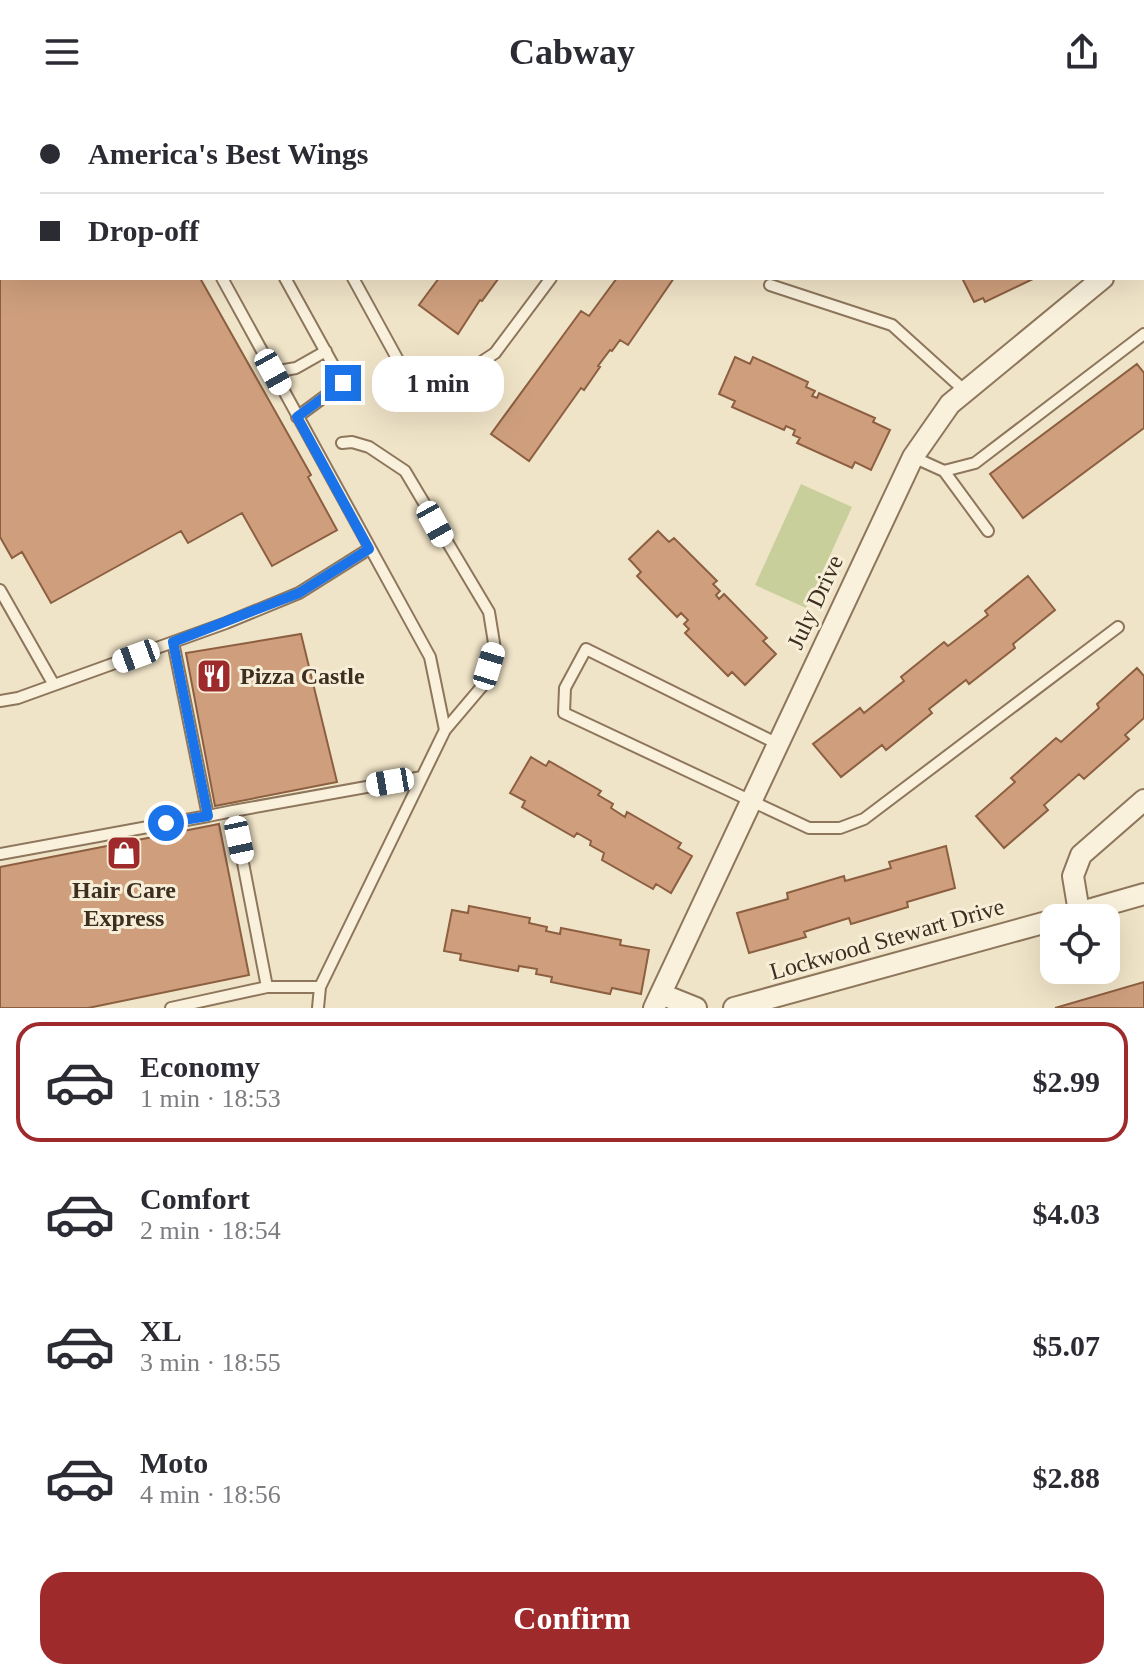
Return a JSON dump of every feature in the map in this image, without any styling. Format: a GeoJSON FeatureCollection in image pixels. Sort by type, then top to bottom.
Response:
{"type":"FeatureCollection","features":[{"type":"Feature","properties":{"kind":"street","name":"July Drive"},"geometry":{"type":"LineString","coordinates":[[658,1001],[913,457],[950,404],[1101,280]]}},
{"type":"Feature","properties":{"kind":"street"},"geometry":{"type":"LineString","coordinates":[[1067,904],[1081,855],[1144,800]]}},
{"type":"Feature","properties":{"kind":"street","name":"Lockwood Stewart Drive"},"geometry":{"type":"LineString","coordinates":[[1109,904],[1144,894]]}},
{"type":"Feature","properties":{"kind":"street","name":"Lockwood Stewart Drive"},"geometry":{"type":"LineString","coordinates":[[734,1008],[1040,924]]}},
{"type":"Feature","properties":{"kind":"street"},"geometry":{"type":"LineString","coordinates":[[658,1001],[696,1008]]}},
{"type":"Feature","properties":{"kind":"lane"},"geometry":{"type":"LineString","coordinates":[[223,280],[430,657],[445,730]]}},
{"type":"Feature","properties":{"kind":"lane"},"geometry":{"type":"LineString","coordinates":[[286,280],[343,383],[297,417]]}},
{"type":"Feature","properties":{"kind":"lane"},"geometry":{"type":"LineString","coordinates":[[354,280],[421,402],[495,353],[550,280]]}},
{"type":"Feature","properties":{"kind":"lane"},"geometry":{"type":"LineString","coordinates":[[770,285],[892,325],[965,391]]}},
{"type":"Feature","properties":{"kind":"lane"},"geometry":{"type":"LineString","coordinates":[[944,471],[975,463],[1144,334]]}},
{"type":"Feature","properties":{"kind":"lane"},"geometry":{"type":"LineString","coordinates":[[273,372],[296,368],[326,351]]}},
{"type":"Feature","properties":{"kind":"lane"},"geometry":{"type":"LineString","coordinates":[[318,1008],[320,987],[445,730],[484,684],[495,649],[489,612],[405,471],[369,447],[352,442],[342,443]]}},
{"type":"Feature","properties":{"kind":"lane"},"geometry":{"type":"LineString","coordinates":[[913,457],[944,471],[988,531]]}},
{"type":"Feature","properties":{"kind":"lane"},"geometry":{"type":"LineString","coordinates":[[0,701],[54,685],[299,593],[369,549]]}},
{"type":"Feature","properties":{"kind":"lane"},"geometry":{"type":"LineString","coordinates":[[0,590],[54,685]]}},
{"type":"Feature","properties":{"kind":"lane"},"geometry":{"type":"LineString","coordinates":[[778,744],[586,649],[565,688],[564,713],[809,828],[840,828],[864,819],[1118,627]]}},
{"type":"Feature","properties":{"kind":"lane"},"geometry":{"type":"LineString","coordinates":[[173,642],[208,816]]}},
{"type":"Feature","properties":{"kind":"lane"},"geometry":{"type":"LineString","coordinates":[[0,854],[422,777]]}},
{"type":"Feature","properties":{"kind":"lane"},"geometry":{"type":"LineString","coordinates":[[233,811],[267,987]]}},
{"type":"Feature","properties":{"kind":"lane"},"geometry":{"type":"LineString","coordinates":[[171,1008],[267,987],[320,987]]}},
{"type":"Feature","properties":{"kind":"green space"},"geometry":{"type":"Polygon","coordinates":[[[801,484],[852,507],[806,608],[755,585],[801,484]]]}},
{"type":"Feature","properties":{"kind":"building"},"geometry":{"type":"Polygon","coordinates":[[[0,280],[201,280],[311,475],[308,477],[337,530],[272,566],[242,513],[188,543],[181,531],[51,603],[22,552],[12,558],[0,537],[0,280]]]}},
{"type":"Feature","properties":{"kind":"building"},"geometry":{"type":"Polygon","coordinates":[[[438,280],[497,280],[458,334],[419,305],[438,280]]]}},
{"type":"Feature","properties":{"kind":"building"},"geometry":{"type":"Polygon","coordinates":[[[616,280],[673,280],[628,345],[620,340],[610,350],[584,390],[581,388],[529,461],[491,434],[581,311],[589,316],[616,280]]]}},
{"type":"Feature","properties":{"kind":"building"},"geometry":{"type":"Polygon","coordinates":[[[963,280],[1031,280],[985,302],[983,298],[974,302],[963,280]]]}},
{"type":"Feature","properties":{"kind":"building"},"geometry":{"type":"Polygon","coordinates":[[[735,357],[750,364],[753,357],[808,382],[806,387],[815,391],[812,396],[817,398],[819,393],[875,418],[873,422],[890,430],[871,470],[855,462],[852,468],[797,443],[800,438],[793,435],[795,430],[786,426],[784,430],[732,407],[735,401],[719,394],[735,357]]]}},
{"type":"Feature","properties":{"kind":"building"},"geometry":{"type":"Polygon","coordinates":[[[1137,364],[1144,373],[1144,428],[1023,518],[990,474],[1137,364]]]}},
{"type":"Feature","properties":{"kind":"building"},"geometry":{"type":"Polygon","coordinates":[[[658,531],[669,542],[674,538],[717,581],[713,584],[720,591],[716,595],[719,599],[724,594],[767,638],[763,641],[776,654],[745,685],[732,672],[728,676],[685,633],[689,629],[684,624],[688,620],[681,613],[677,617],[637,576],[641,572],[629,559],[658,531]]]}},
{"type":"Feature","properties":{"kind":"building"},"geometry":{"type":"Polygon","coordinates":[[[1028,576],[1055,610],[1013,644],[1015,648],[969,684],[966,680],[929,709],[932,713],[886,750],[882,745],[841,777],[813,744],[860,708],[864,713],[904,681],[901,677],[944,642],[948,646],[988,615],[985,611],[1028,576]]]}},
{"type":"Feature","properties":{"kind":"building"},"geometry":{"type":"Polygon","coordinates":[[[301,634],[337,782],[215,806],[186,653],[301,634]]]}},
{"type":"Feature","properties":{"kind":"building"},"geometry":{"type":"Polygon","coordinates":[[[1137,668],[1144,676],[1144,718],[1125,735],[1129,739],[1084,779],[1079,774],[1044,805],[1048,810],[1004,848],[976,816],[1015,782],[1011,778],[1056,738],[1061,742],[1137,668]]]}},
{"type":"Feature","properties":{"kind":"building"},"geometry":{"type":"Polygon","coordinates":[[[531,757],[546,766],[549,761],[601,791],[598,795],[613,804],[611,808],[625,817],[627,812],[681,843],[678,848],[692,856],[671,893],[656,884],[653,889],[602,860],[604,853],[590,845],[591,841],[577,833],[574,837],[522,807],[525,801],[510,793],[531,757]]]}},
{"type":"Feature","properties":{"kind":"building"},"geometry":{"type":"Polygon","coordinates":[[[219,824],[249,975],[88,1008],[0,1008],[0,867],[219,824]]]}},
{"type":"Feature","properties":{"kind":"building"},"geometry":{"type":"Polygon","coordinates":[[[946,846],[955,888],[907,902],[908,907],[851,924],[849,918],[804,932],[806,937],[749,953],[737,913],[788,899],[787,893],[844,876],[845,881],[891,868],[889,862],[946,846]]]}},
{"type":"Feature","properties":{"kind":"building"},"geometry":{"type":"Polygon","coordinates":[[[469,906],[530,918],[529,923],[547,927],[546,931],[560,934],[561,928],[621,940],[620,945],[649,950],[641,994],[612,988],[610,994],[551,982],[552,977],[536,974],[537,969],[519,966],[518,971],[460,960],[461,954],[444,951],[452,910],[468,913],[469,906]]]}},
{"type":"Feature","properties":{"kind":"building"},"geometry":{"type":"Polygon","coordinates":[[[1144,982],[1144,1008],[1055,1008],[1144,982]]]}},
{"type":"Feature","properties":{"kind":"place","name":"Pizza Castle"},"geometry":{"type":"Point","coordinates":[214,676]}},
{"type":"Feature","properties":{"kind":"place","name":"Hair Care Express"},"geometry":{"type":"Point","coordinates":[124,853]}},
{"type":"Feature","properties":{"kind":"route"},"geometry":{"type":"LineString","coordinates":[[166,823],[208,816],[173,642],[299,593],[369,549],[297,417],[343,383]]}}]}
